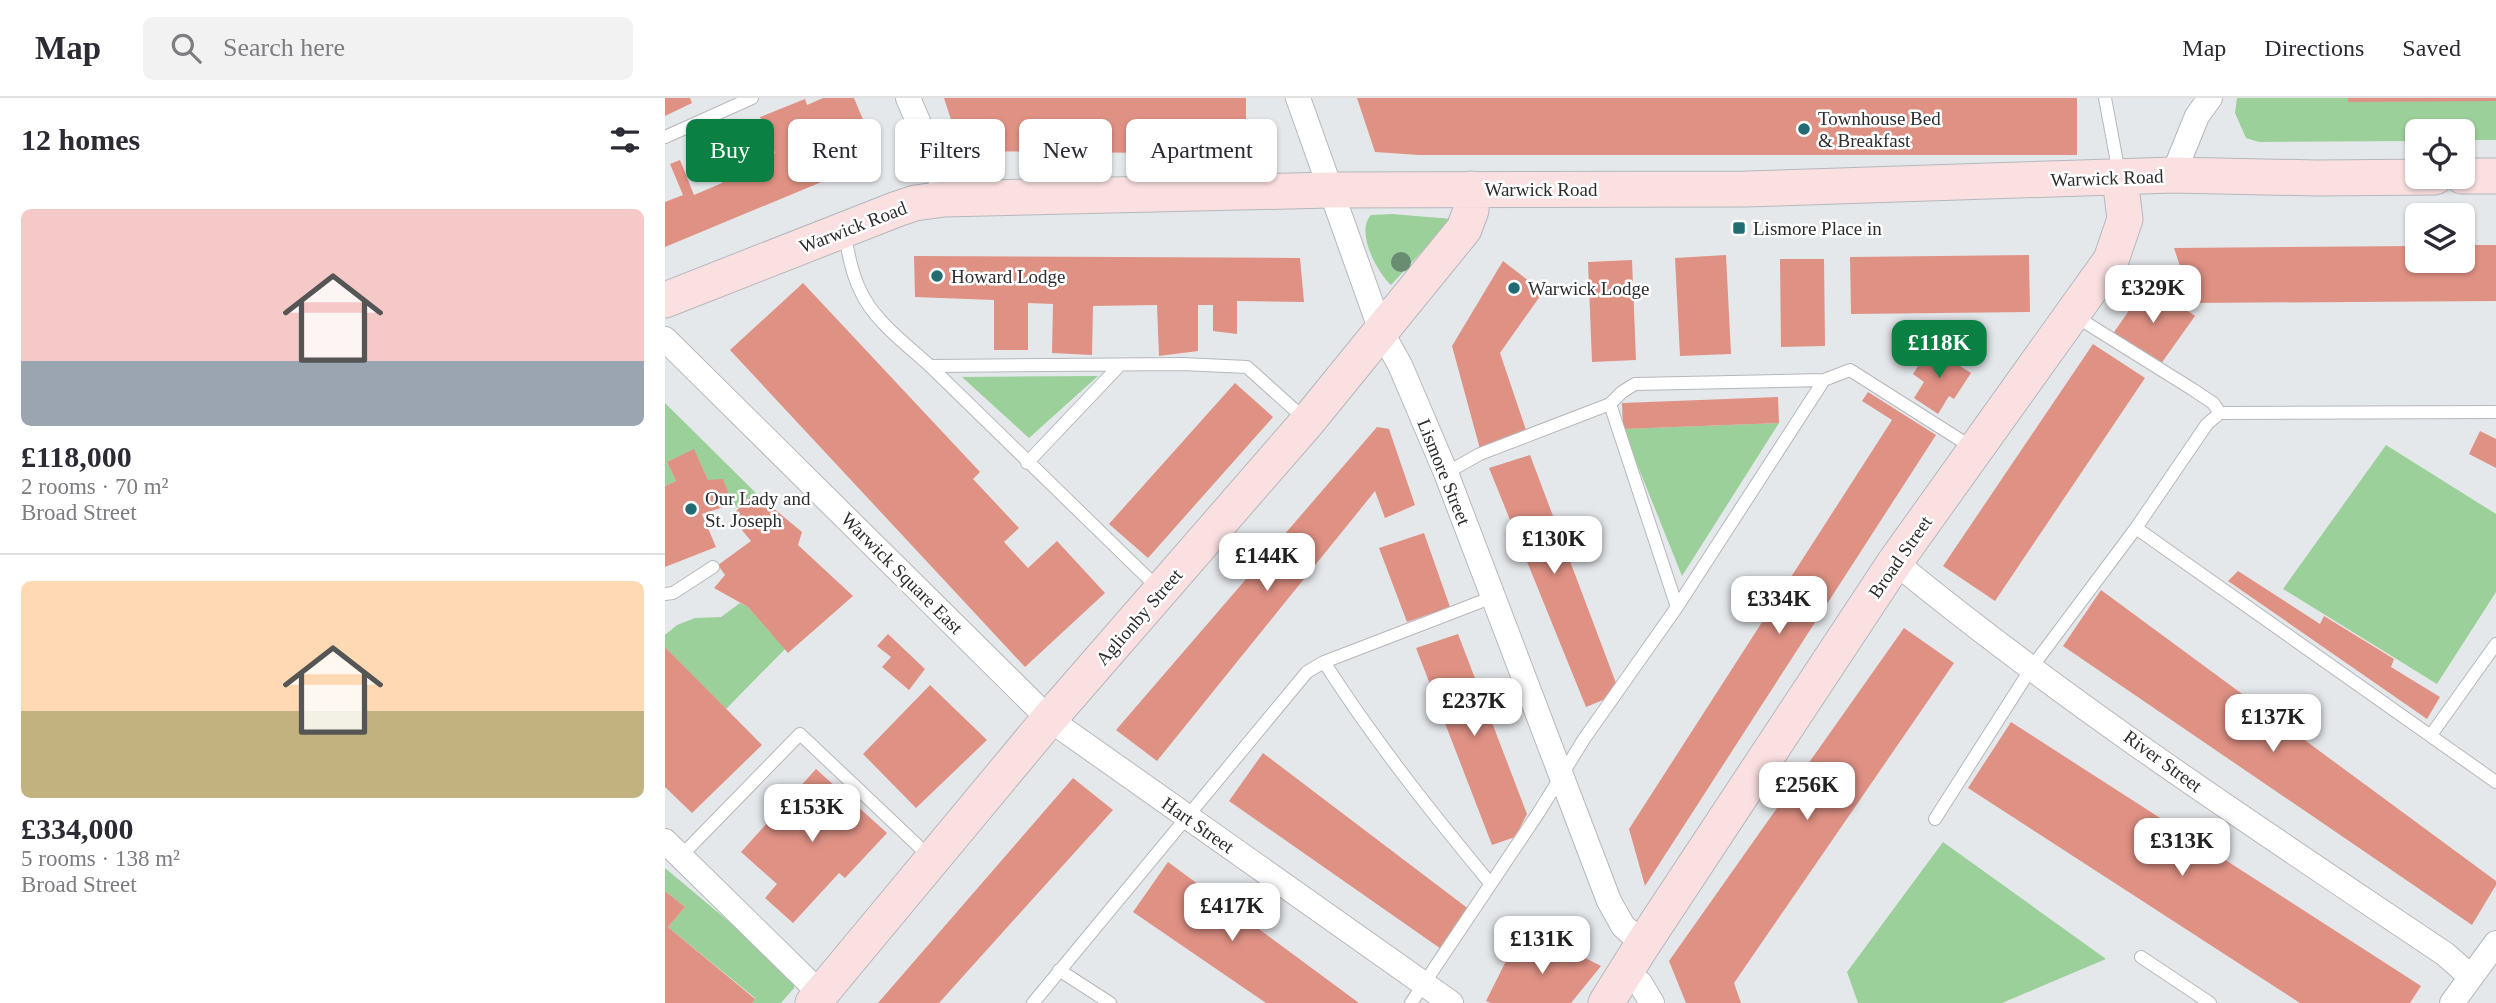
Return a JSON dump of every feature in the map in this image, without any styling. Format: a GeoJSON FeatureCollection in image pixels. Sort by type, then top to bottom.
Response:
{"type":"FeatureCollection","features":[{"type":"Feature","properties":{"kind":"street"},"geometry":{"type":"LineString","coordinates":[[908,98],[938,168],[944,199]]}},
{"type":"Feature","properties":{"kind":"street","name":"Lismore Street"},"geometry":{"type":"LineString","coordinates":[[1298,98],[1381,331],[1400,365],[1446,473],[1608,901],[1623,926],[1640,983],[1652,1003]]}},
{"type":"Feature","properties":{"kind":"street"},"geometry":{"type":"LineString","coordinates":[[2173,176],[2197,116],[2210,98]]}},
{"type":"Feature","properties":{"kind":"street","name":"Warwick Road"},"geometry":{"type":"LineString","coordinates":[[665,300],[915,203],[944,199],[1330,190],[1746,189],[2173,176],[2405,177]]}},
{"type":"Feature","properties":{"kind":"street"},"geometry":{"type":"LineString","coordinates":[[2475,176],[2496,176]]}},
{"type":"Feature","properties":{"kind":"street","name":"Broad Street"},"geometry":{"type":"LineString","coordinates":[[1606,1003],[1895,562],[2111,260],[2125,219],[2120,178]]}},
{"type":"Feature","properties":{"kind":"street","name":"Aglionby Street"},"geometry":{"type":"LineString","coordinates":[[817,998],[1049,719],[1308,421],[1464,229],[1471,210],[1471,190]]}},
{"type":"Feature","properties":{"kind":"street","name":"Warwick Square East"},"geometry":{"type":"LineString","coordinates":[[665,339],[1049,719]]}},
{"type":"Feature","properties":{"kind":"street","name":"River Street"},"geometry":{"type":"LineString","coordinates":[[1895,562],[2032,667],[2222,804],[2445,954],[2471,977]]}},
{"type":"Feature","properties":{"kind":"street","name":"Hart Street"},"geometry":{"type":"LineString","coordinates":[[1049,719],[1185,816],[1417,993],[1451,1003]]}},
{"type":"Feature","properties":{"kind":"street"},"geometry":{"type":"LineString","coordinates":[[673,849],[817,998]]}},
{"type":"Feature","properties":{"kind":"street"},"geometry":{"type":"LineString","coordinates":[[2452,1003],[2496,943]]}},
{"type":"Feature","properties":{"kind":"lane"},"geometry":{"type":"LineString","coordinates":[[717,98],[723,112]]}},
{"type":"Feature","properties":{"kind":"lane"},"geometry":{"type":"LineString","coordinates":[[665,137],[752,98]]}},
{"type":"Feature","properties":{"kind":"lane"},"geometry":{"type":"LineString","coordinates":[[2105,98],[2120,178]]}},
{"type":"Feature","properties":{"kind":"lane"},"geometry":{"type":"LineString","coordinates":[[844,231],[850,264],[860,292],[891,331],[1161,592]]}},
{"type":"Feature","properties":{"kind":"lane"},"geometry":{"type":"LineString","coordinates":[[2073,314],[2213,403],[2220,413]]}},
{"type":"Feature","properties":{"kind":"lane"},"geometry":{"type":"LineString","coordinates":[[930,366],[1182,364],[1247,367],[1308,421]]}},
{"type":"Feature","properties":{"kind":"lane"},"geometry":{"type":"LineString","coordinates":[[1027,463],[1120,365]]}},
{"type":"Feature","properties":{"kind":"lane"},"geometry":{"type":"LineString","coordinates":[[1446,473],[1480,454],[1610,404],[1635,384],[1824,380],[1850,370],[1976,450]]}},
{"type":"Feature","properties":{"kind":"lane"},"geometry":{"type":"LineString","coordinates":[[1417,993],[1561,778],[1584,739],[1677,607],[1824,380]]}},
{"type":"Feature","properties":{"kind":"lane"},"geometry":{"type":"LineString","coordinates":[[1610,404],[1677,607]]}},
{"type":"Feature","properties":{"kind":"lane"},"geometry":{"type":"LineString","coordinates":[[1935,820],[2032,667],[2136,528],[2207,424],[2220,413],[2496,412]]}},
{"type":"Feature","properties":{"kind":"lane"},"geometry":{"type":"LineString","coordinates":[[2136,528],[2496,782]]}},
{"type":"Feature","properties":{"kind":"lane"},"geometry":{"type":"LineString","coordinates":[[665,594],[673,593],[713,567]]}},
{"type":"Feature","properties":{"kind":"lane"},"geometry":{"type":"LineString","coordinates":[[1033,1003],[1185,816],[1307,672],[1324,662],[1493,597]]}},
{"type":"Feature","properties":{"kind":"lane"},"geometry":{"type":"LineString","coordinates":[[2431,735],[2496,644]]}},
{"type":"Feature","properties":{"kind":"lane"},"geometry":{"type":"LineString","coordinates":[[1324,662],[1357,712],[1448,833],[1490,883]]}},
{"type":"Feature","properties":{"kind":"lane"},"geometry":{"type":"LineString","coordinates":[[673,849],[800,734],[934,860]]}},
{"type":"Feature","properties":{"kind":"lane"},"geometry":{"type":"LineString","coordinates":[[2141,957],[2210,1003]]}},
{"type":"Feature","properties":{"kind":"lane"},"geometry":{"type":"LineString","coordinates":[[1059,970],[1110,1003]]}},
{"type":"Feature","properties":{"kind":"green space"},"geometry":{"type":"Polygon","coordinates":[[[2237,98],[2496,98],[2496,140],[2475,140],[2475,119],[2405,119],[2405,141],[2259,142],[2246,138],[2235,113],[2237,98]]]}},
{"type":"Feature","properties":{"kind":"green space"},"geometry":{"type":"Polygon","coordinates":[[[1371,215],[1452,219],[1391,285],[1374,262],[1365,231],[1371,215]]]}},
{"type":"Feature","properties":{"kind":"green space"},"geometry":{"type":"Polygon","coordinates":[[[1098,376],[1029,438],[962,377],[1098,376]]]}},
{"type":"Feature","properties":{"kind":"green space"},"geometry":{"type":"Polygon","coordinates":[[[665,403],[761,498],[755,503],[749,497],[738,508],[733,504],[723,480],[708,480],[694,450],[667,462],[676,481],[665,486],[665,403]]]}},
{"type":"Feature","properties":{"kind":"green space"},"geometry":{"type":"Polygon","coordinates":[[[1779,423],[1682,576],[1623,429],[1779,423]]]}},
{"type":"Feature","properties":{"kind":"green space"},"geometry":{"type":"Polygon","coordinates":[[[2386,445],[2496,514],[2496,592],[2437,684],[2283,589],[2386,445]]]}},
{"type":"Feature","properties":{"kind":"green space"},"geometry":{"type":"Polygon","coordinates":[[[740,603],[748,607],[785,649],[726,709],[665,647],[665,635],[677,625],[695,618],[721,617],[740,603]]]}},
{"type":"Feature","properties":{"kind":"green space"},"geometry":{"type":"Polygon","coordinates":[[[1943,842],[2106,959],[2002,1003],[1858,1003],[1847,972],[1943,842]]]}},
{"type":"Feature","properties":{"kind":"green space"},"geometry":{"type":"Polygon","coordinates":[[[665,868],[794,976],[794,988],[781,1003],[752,1003],[755,998],[668,927],[685,907],[665,891],[665,868]]]}},
{"type":"Feature","properties":{"kind":"building"},"geometry":{"type":"Polygon","coordinates":[[[665,98],[690,98],[692,103],[665,116],[665,98]]]}},
{"type":"Feature","properties":{"kind":"building"},"geometry":{"type":"Polygon","coordinates":[[[823,98],[854,98],[863,119],[788,119],[788,182],[821,182],[665,247],[665,202],[683,195],[670,164],[680,160],[686,182],[689,182],[694,195],[722,182],[774,182],[774,119],[760,117],[805,99],[807,105],[823,98]]]}},
{"type":"Feature","properties":{"kind":"building"},"geometry":{"type":"Polygon","coordinates":[[[944,98],[1246,98],[1246,119],[1126,119],[1126,153],[1112,153],[1112,119],[1019,119],[1019,152],[1005,151],[1005,119],[951,119],[944,98]]]}},
{"type":"Feature","properties":{"kind":"building"},"geometry":{"type":"Polygon","coordinates":[[[1357,98],[2077,98],[2077,155],[1419,155],[1375,152],[1357,98]]]}},
{"type":"Feature","properties":{"kind":"building"},"geometry":{"type":"Polygon","coordinates":[[[2348,98],[2496,98],[2496,101],[2348,102],[2348,98]]]}},
{"type":"Feature","properties":{"kind":"building"},"geometry":{"type":"Polygon","coordinates":[[[2475,245],[2496,245],[2496,301],[2192,303],[2174,248],[2405,246],[2405,273],[2475,273],[2475,245]]]}},
{"type":"Feature","properties":{"kind":"building"},"geometry":{"type":"Polygon","coordinates":[[[1726,255],[1731,354],[1680,356],[1675,258],[1726,255]]]}},
{"type":"Feature","properties":{"kind":"building"},"geometry":{"type":"Polygon","coordinates":[[[2029,255],[2030,312],[1851,314],[1850,257],[2029,255]]]}},
{"type":"Feature","properties":{"kind":"building"},"geometry":{"type":"Polygon","coordinates":[[[914,256],[1300,258],[1304,302],[1237,301],[1237,334],[1213,331],[1213,305],[1198,305],[1198,351],[1159,356],[1157,305],[1093,306],[1092,355],[1052,353],[1053,304],[1028,303],[1028,350],[994,350],[994,300],[915,297],[914,256]]]}},
{"type":"Feature","properties":{"kind":"building"},"geometry":{"type":"Polygon","coordinates":[[[1780,259],[1824,259],[1825,346],[1781,347],[1780,259]]]}},
{"type":"Feature","properties":{"kind":"building"},"geometry":{"type":"Polygon","coordinates":[[[1632,260],[1636,360],[1592,362],[1588,262],[1632,260]]]}},
{"type":"Feature","properties":{"kind":"building"},"geometry":{"type":"Polygon","coordinates":[[[1503,261],[1543,292],[1500,353],[1526,430],[1480,449],[1452,346],[1503,261]]]}},
{"type":"Feature","properties":{"kind":"building"},"geometry":{"type":"Polygon","coordinates":[[[803,283],[980,472],[973,479],[1019,528],[1004,542],[1028,568],[1057,541],[1105,593],[1025,667],[730,350],[803,283]]]}},
{"type":"Feature","properties":{"kind":"building"},"geometry":{"type":"Polygon","coordinates":[[[2148,283],[2195,316],[2158,368],[2112,335],[2148,283]]]}},
{"type":"Feature","properties":{"kind":"building"},"geometry":{"type":"Polygon","coordinates":[[[2093,344],[2145,378],[1995,601],[1943,566],[2093,344]]]}},
{"type":"Feature","properties":{"kind":"building"},"geometry":{"type":"Polygon","coordinates":[[[1930,347],[1971,373],[1954,399],[1949,396],[1938,414],[1914,398],[1924,382],[1913,374],[1930,347]]]}},
{"type":"Feature","properties":{"kind":"building"},"geometry":{"type":"Polygon","coordinates":[[[1235,383],[1273,417],[1148,558],[1109,524],[1235,383]]]}},
{"type":"Feature","properties":{"kind":"building"},"geometry":{"type":"Polygon","coordinates":[[[1868,392],[1936,435],[1645,886],[1629,829],[1892,420],[1862,401],[1868,392]]]}},
{"type":"Feature","properties":{"kind":"building"},"geometry":{"type":"Polygon","coordinates":[[[1778,397],[1779,423],[1623,429],[1622,403],[1778,397]]]}},
{"type":"Feature","properties":{"kind":"building"},"geometry":{"type":"Polygon","coordinates":[[[1377,427],[1389,429],[1415,505],[1385,518],[1375,491],[1157,761],[1116,730],[1377,427]]]}},
{"type":"Feature","properties":{"kind":"building"},"geometry":{"type":"Polygon","coordinates":[[[2480,431],[2496,439],[2496,468],[2469,454],[2480,431]]]}},
{"type":"Feature","properties":{"kind":"building","name":"Our Lady and St. Joseph"},"geometry":{"type":"Polygon","coordinates":[[[694,449],[708,480],[723,479],[733,504],[702,514],[716,547],[665,567],[665,486],[676,481],[667,462],[694,449]]]}},
{"type":"Feature","properties":{"kind":"building"},"geometry":{"type":"Polygon","coordinates":[[[1530,455],[1616,683],[1603,700],[1586,707],[1489,468],[1530,455]]]}},
{"type":"Feature","properties":{"kind":"building"},"geometry":{"type":"Polygon","coordinates":[[[749,497],[755,503],[761,498],[802,532],[798,545],[853,596],[788,653],[748,607],[714,588],[725,575],[718,565],[751,541],[731,517],[749,497]]]}},
{"type":"Feature","properties":{"kind":"building"},"geometry":{"type":"Polygon","coordinates":[[[1424,533],[1450,607],[1407,622],[1379,548],[1424,533]]]}},
{"type":"Feature","properties":{"kind":"building"},"geometry":{"type":"Polygon","coordinates":[[[2238,571],[2320,624],[2324,616],[2394,659],[2391,667],[2440,697],[2427,719],[2228,581],[2238,571]]]}},
{"type":"Feature","properties":{"kind":"building"},"geometry":{"type":"Polygon","coordinates":[[[2101,590],[2496,881],[2472,925],[2063,646],[2101,590]]]}},
{"type":"Feature","properties":{"kind":"building"},"geometry":{"type":"Polygon","coordinates":[[[1904,628],[1954,663],[1734,983],[1741,1003],[1686,1003],[1669,961],[1904,628]]]}},
{"type":"Feature","properties":{"kind":"building"},"geometry":{"type":"Polygon","coordinates":[[[888,634],[925,669],[909,690],[882,667],[891,657],[877,646],[888,634]]]}},
{"type":"Feature","properties":{"kind":"building"},"geometry":{"type":"Polygon","coordinates":[[[1458,634],[1527,814],[1515,837],[1492,845],[1416,648],[1458,634]]]}},
{"type":"Feature","properties":{"kind":"building"},"geometry":{"type":"Polygon","coordinates":[[[665,647],[762,745],[692,813],[665,787],[665,647]]]}},
{"type":"Feature","properties":{"kind":"building"},"geometry":{"type":"Polygon","coordinates":[[[930,685],[987,740],[916,808],[863,754],[930,685]]]}},
{"type":"Feature","properties":{"kind":"building"},"geometry":{"type":"Polygon","coordinates":[[[2011,722],[2421,986],[2410,1003],[2300,1003],[1968,788],[2011,722]]]}},
{"type":"Feature","properties":{"kind":"building"},"geometry":{"type":"Polygon","coordinates":[[[1263,753],[1470,910],[1444,951],[1229,801],[1263,753]]]}},
{"type":"Feature","properties":{"kind":"building"},"geometry":{"type":"Polygon","coordinates":[[[816,769],[887,833],[845,878],[839,873],[793,923],[765,898],[777,884],[741,852],[816,769]]]}},
{"type":"Feature","properties":{"kind":"building"},"geometry":{"type":"Polygon","coordinates":[[[1073,778],[1113,810],[939,1003],[878,1003],[1073,778]]]}},
{"type":"Feature","properties":{"kind":"building"},"geometry":{"type":"Polygon","coordinates":[[[1168,862],[1359,1003],[1266,1003],[1133,912],[1168,862]]]}},
{"type":"Feature","properties":{"kind":"building"},"geometry":{"type":"Polygon","coordinates":[[[665,891],[685,907],[668,927],[755,999],[752,1003],[665,1003],[665,891]]]}},
{"type":"Feature","properties":{"kind":"building"},"geometry":{"type":"Polygon","coordinates":[[[1548,939],[1601,966],[1571,1003],[1486,1001],[1515,943],[1539,955],[1548,939]]]}},
{"type":"Feature","properties":{"kind":"place","name":"Townhouse Bed & Breakfast"},"geometry":{"type":"Point","coordinates":[1804,129]}},
{"type":"Feature","properties":{"kind":"place","name":"Lismore Place in"},"geometry":{"type":"Point","coordinates":[1739,228]}},
{"type":"Feature","properties":{"kind":"place","name":"Howard Lodge"},"geometry":{"type":"Point","coordinates":[937,276]}},
{"type":"Feature","properties":{"kind":"place","name":"Warwick Lodge"},"geometry":{"type":"Point","coordinates":[1514,288]}},
{"type":"Feature","properties":{"kind":"place","name":"Our Lady and St. Joseph"},"geometry":{"type":"Point","coordinates":[691,509]}}]}
